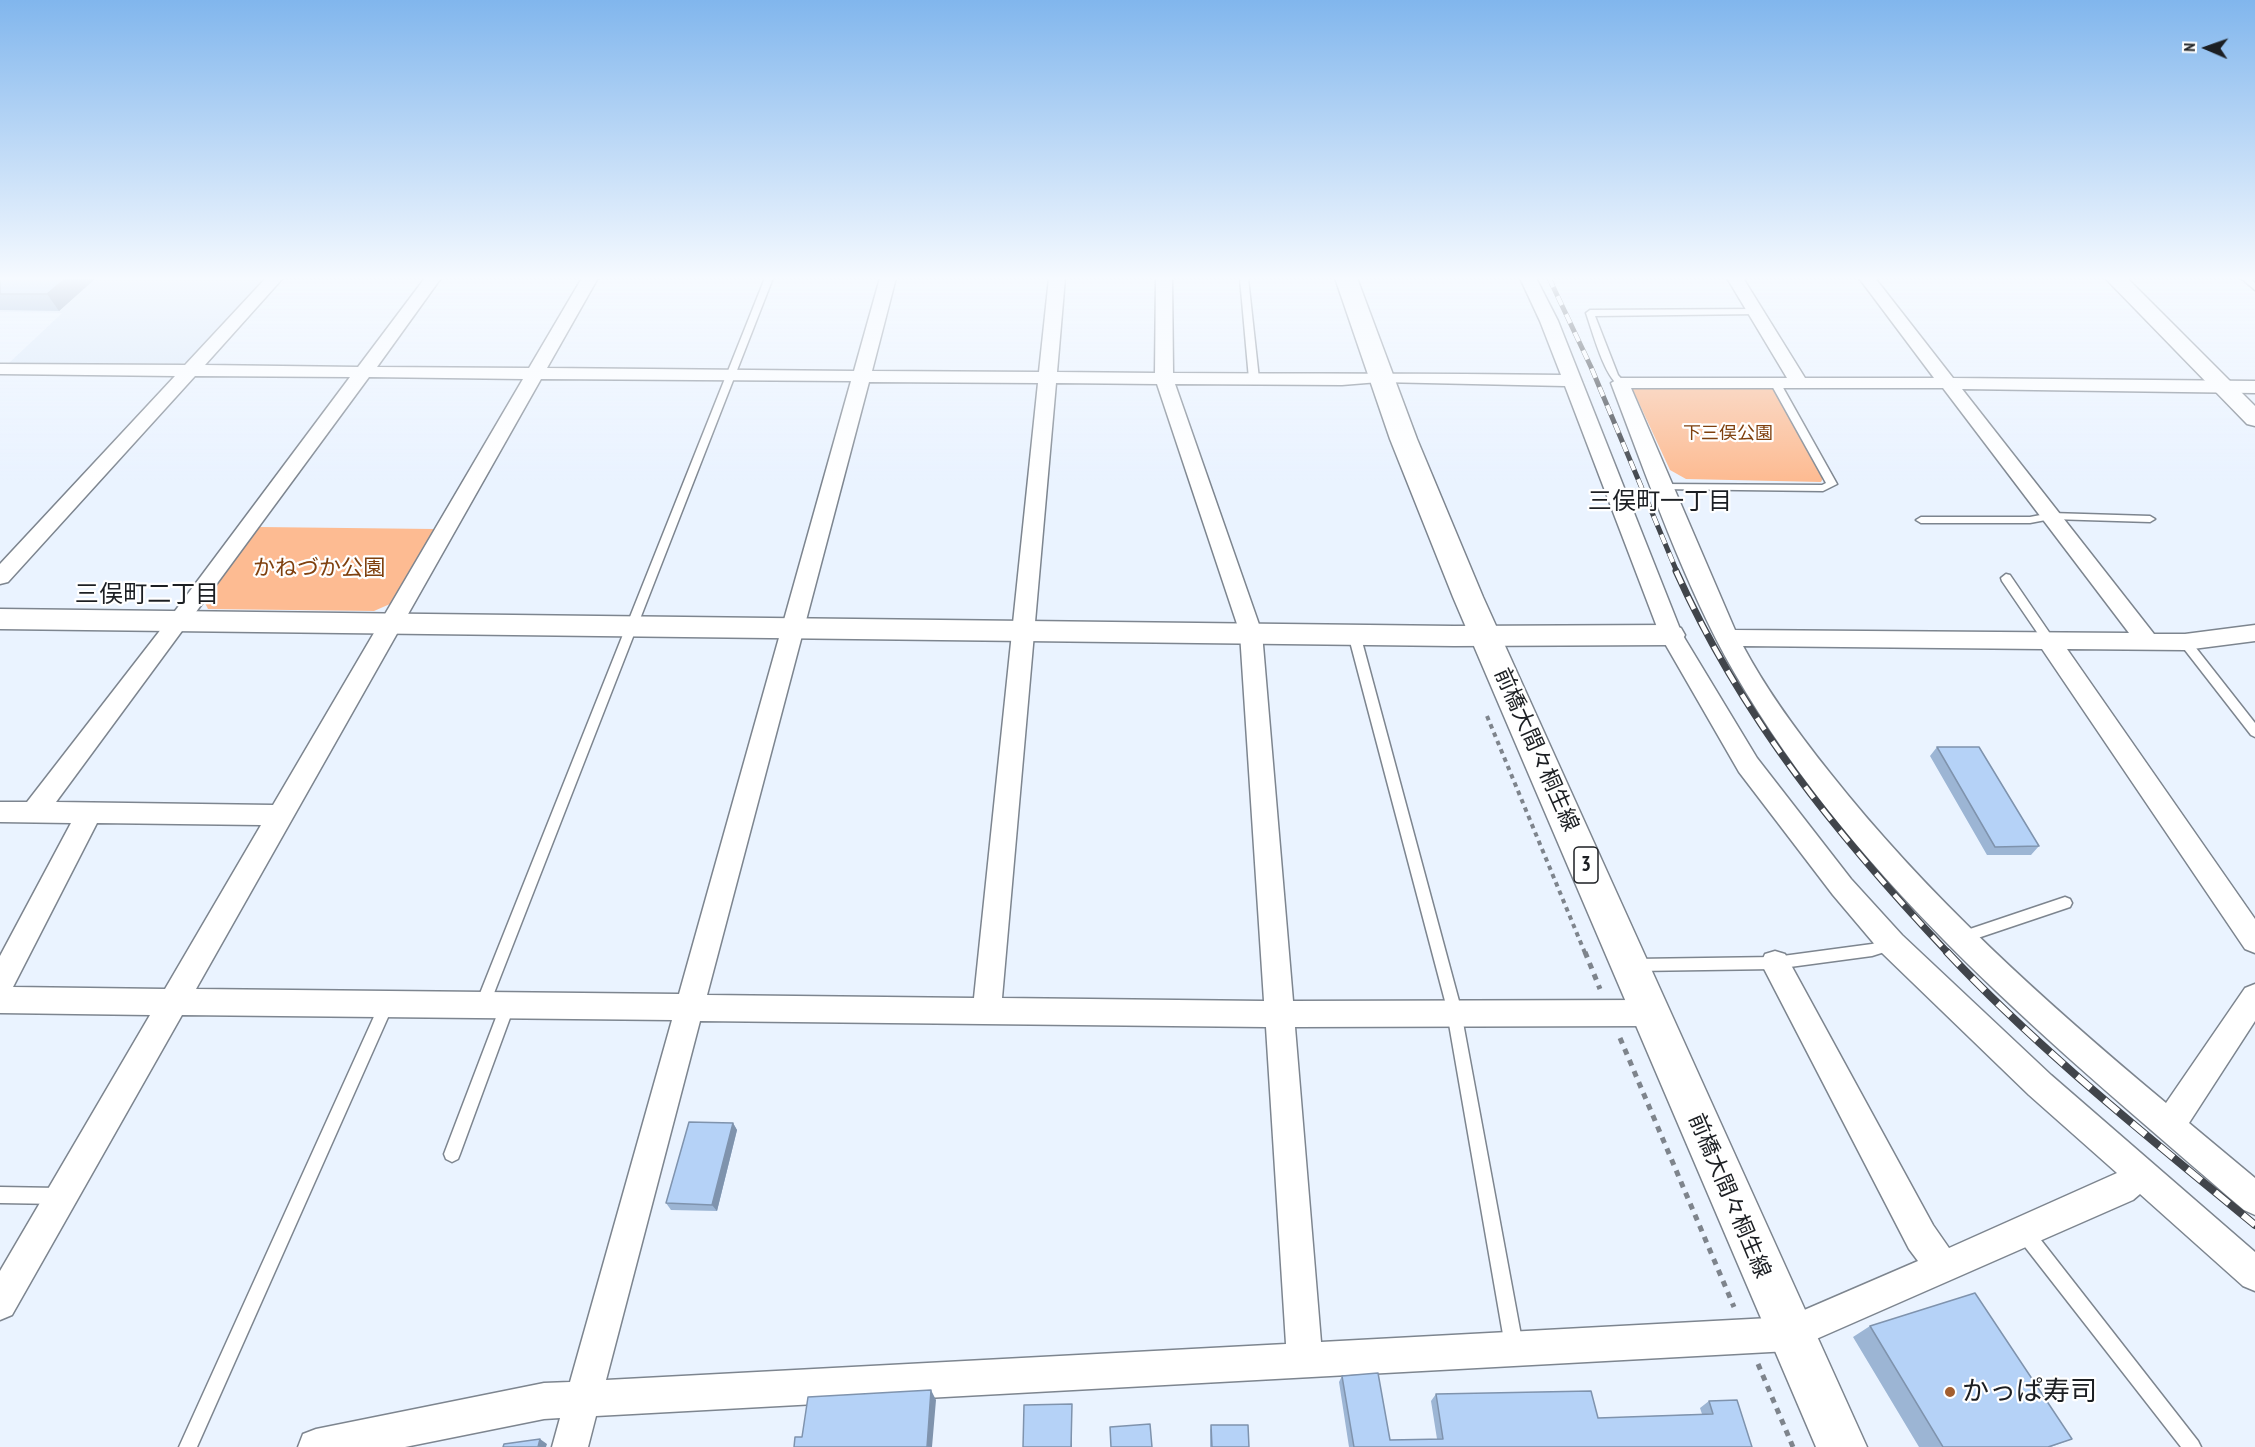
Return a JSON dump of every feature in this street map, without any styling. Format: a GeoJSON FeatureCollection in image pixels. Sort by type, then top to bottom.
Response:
{"type":"FeatureCollection","features":[{"type":"Feature","properties":{"kind":"main road","name":"前橋大間々桐生線"},"geometry":{"type":"LineString","coordinates":[[1369,346],[1379,377],[1454,566],[1651,1013],[1789,1334],[1842,1447]]}},
{"type":"Feature","properties":{"kind":"street"},"geometry":{"type":"LineString","coordinates":[[0,577],[215,346]]}},
{"type":"Feature","properties":{"kind":"street"},"geometry":{"type":"LineString","coordinates":[[34,812],[180,621],[384,346]]}},
{"type":"Feature","properties":{"kind":"street"},"geometry":{"type":"LineString","coordinates":[[0,1304],[551,346]]}},
{"type":"Feature","properties":{"kind":"street"},"geometry":{"type":"LineString","coordinates":[[570,1447],[687,1008],[869,346]]}},
{"type":"Feature","properties":{"kind":"street"},"geometry":{"type":"LineString","coordinates":[[987,1010],[1049,346]]}},
{"type":"Feature","properties":{"kind":"street"},"geometry":{"type":"LineString","coordinates":[[1164,346],[1164,379],[1251,633],[1305,1362]]}},
{"type":"Feature","properties":{"kind":"street"},"geometry":{"type":"LineString","coordinates":[[1559,346],[1671,635],[1748,765],[1836,879],[1892,944],[1975,1025],[2255,1274]]}},
{"type":"Feature","properties":{"kind":"street"},"geometry":{"type":"LineString","coordinates":[[1776,346],[1799,383]]}},
{"type":"Feature","properties":{"kind":"street"},"geometry":{"type":"LineString","coordinates":[[1919,346],[2147,641]]}},
{"type":"Feature","properties":{"kind":"street"},"geometry":{"type":"LineString","coordinates":[[2182,346],[2255,418]]}},
{"type":"Feature","properties":{"kind":"street"},"geometry":{"type":"LineString","coordinates":[[0,369],[1254,380],[1353,380],[1379,377],[1573,381]]}},
{"type":"Feature","properties":{"kind":"street"},"geometry":{"type":"LineString","coordinates":[[2255,387],[1948,383],[1620,383],[1661,487],[1728,638],[1761,694],[1839,804],[1959,938],[2066,1038],[2255,1199]]}},
{"type":"Feature","properties":{"kind":"street"},"geometry":{"type":"LineString","coordinates":[[0,619],[1354,634],[1671,635]]}},
{"type":"Feature","properties":{"kind":"street"},"geometry":{"type":"LineString","coordinates":[[1728,638],[2185,642],[2255,633]]}},
{"type":"Feature","properties":{"kind":"street"},"geometry":{"type":"LineString","coordinates":[[2049,641],[2255,941]]}},
{"type":"Feature","properties":{"kind":"street"},"geometry":{"type":"LineString","coordinates":[[0,812],[282,815]]}},
{"type":"Feature","properties":{"kind":"street"},"geometry":{"type":"LineString","coordinates":[[89,813],[2,999],[386,1006],[1279,1014],[1651,1013]]}},
{"type":"Feature","properties":{"kind":"street"},"geometry":{"type":"LineString","coordinates":[[1775,963],[1916,1228],[1944,1268]]}},
{"type":"Feature","properties":{"kind":"street"},"geometry":{"type":"LineString","coordinates":[[2166,1123],[2178,1112],[2255,997]]}},
{"type":"Feature","properties":{"kind":"street"},"geometry":{"type":"LineString","coordinates":[[316,1447],[544,1401],[582,1398],[1305,1362],[1789,1334],[2122,1189],[2140,1174]]}},
{"type":"Feature","properties":{"kind":"lane"},"geometry":{"type":"LineString","coordinates":[[452,1154],[494,1007],[632,627],[742,346]]}},
{"type":"Feature","properties":{"kind":"lane"},"geometry":{"type":"LineString","coordinates":[[1251,346],[1254,380]]}},
{"type":"Feature","properties":{"kind":"lane"},"geometry":{"type":"LineString","coordinates":[[1602,346],[1614,376],[1620,383]]}},
{"type":"Feature","properties":{"kind":"lane"},"geometry":{"type":"LineString","coordinates":[[1661,487],[1823,488],[1832,484],[1776,384]]}},
{"type":"Feature","properties":{"kind":"lane"},"geometry":{"type":"LineString","coordinates":[[1921,520],[2030,520],[2051,516],[2150,519]]}},
{"type":"Feature","properties":{"kind":"lane"},"geometry":{"type":"LineString","coordinates":[[2006,578],[2049,641]]}},
{"type":"Feature","properties":{"kind":"lane"},"geometry":{"type":"LineString","coordinates":[[1354,634],[1454,1013],[1515,1350]]}},
{"type":"Feature","properties":{"kind":"lane"},"geometry":{"type":"LineString","coordinates":[[2185,642],[2255,732]]}},
{"type":"Feature","properties":{"kind":"lane"},"geometry":{"type":"LineString","coordinates":[[1959,938],[2065,903]]}},
{"type":"Feature","properties":{"kind":"lane"},"geometry":{"type":"LineString","coordinates":[[1630,965],[1775,963],[1872,950],[1892,944]]}},
{"type":"Feature","properties":{"kind":"lane"},"geometry":{"type":"LineString","coordinates":[[188,1447],[386,1006]]}},
{"type":"Feature","properties":{"kind":"lane"},"geometry":{"type":"LineString","coordinates":[[0,1195],[63,1196]]}},
{"type":"Feature","properties":{"kind":"lane"},"geometry":{"type":"LineString","coordinates":[[2024,1232],[2192,1447]]}},
{"type":"Feature","properties":{"kind":"shaded area"},"geometry":{"type":"Polygon","coordinates":[[[28,346],[205,346],[192,360],[180,364],[9,363],[28,346]]]}},
{"type":"Feature","properties":{"kind":"green space","name":"下三俣公園"},"geometry":{"type":"Polygon","coordinates":[[[1638,386],[1772,388],[1824,476],[1821,482],[1686,479],[1670,470],[1632,388],[1638,386]]]}},
{"type":"Feature","properties":{"kind":"green space","name":"かねづか公園"},"geometry":{"type":"Polygon","coordinates":[[[259,527],[434,529],[390,604],[374,611],[208,609],[204,601],[259,527]]]}},
{"type":"Feature","properties":{"kind":"building"},"geometry":{"type":"Polygon","coordinates":[[[1937,747],[1979,747],[2039,846],[1995,847],[1937,747]]]}},
{"type":"Feature","properties":{"kind":"building"},"geometry":{"type":"Polygon","coordinates":[[[689,1122],[733,1123],[712,1205],[666,1203],[689,1122]]]}},
{"type":"Feature","properties":{"kind":"building","name":"かっぱ寿司"},"geometry":{"type":"Polygon","coordinates":[[[1975,1293],[2072,1439],[2048,1447],[1943,1447],[1870,1326],[1975,1293]]]}},
{"type":"Feature","properties":{"kind":"building"},"geometry":{"type":"Polygon","coordinates":[[[1378,1373],[1390,1440],[1443,1439],[1436,1394],[1591,1391],[1598,1418],[1713,1414],[1709,1401],[1737,1400],[1752,1447],[1354,1447],[1342,1376],[1378,1373]]]}},
{"type":"Feature","properties":{"kind":"building"},"geometry":{"type":"Polygon","coordinates":[[[931,1390],[927,1447],[794,1447],[795,1437],[802,1437],[808,1397],[931,1390]]]}},
{"type":"Feature","properties":{"kind":"building"},"geometry":{"type":"Polygon","coordinates":[[[1072,1404],[1071,1447],[1023,1447],[1024,1405],[1072,1404]]]}},
{"type":"Feature","properties":{"kind":"building"},"geometry":{"type":"Polygon","coordinates":[[[1150,1424],[1152,1447],[1111,1447],[1110,1427],[1150,1424]]]}},
{"type":"Feature","properties":{"kind":"building"},"geometry":{"type":"Polygon","coordinates":[[[1211,1425],[1248,1425],[1249,1447],[1212,1447],[1211,1425]]]}},
{"type":"Feature","properties":{"kind":"building"},"geometry":{"type":"Polygon","coordinates":[[[540,1439],[538,1447],[503,1447],[504,1444],[540,1439]]]}},
{"type":"Feature","properties":{"kind":"railway"},"geometry":{"type":"LineString","coordinates":[[1581,346],[1677,572]]}},
{"type":"Feature","properties":{"kind":"railway"},"geometry":{"type":"LineString","coordinates":[[1676,571],[1731,677],[1795,774],[1868,864],[1948,953]]}},
{"type":"Feature","properties":{"kind":"railway"},"geometry":{"type":"LineString","coordinates":[[1947,952],[2020,1025],[2058,1059],[2255,1225]]}},
{"type":"Feature","properties":{"kind":"place","name":"かっぱ寿司"},"geometry":{"type":"Point","coordinates":[1950,1392]}},
{"type":"Feature","properties":{"kind":"district","name":"三俣町一丁目"},"geometry":{"type":"Point","coordinates":[1660,502]}},
{"type":"Feature","properties":{"kind":"district","name":"三俣町二丁目"},"geometry":{"type":"Point","coordinates":[147,595]}}]}
